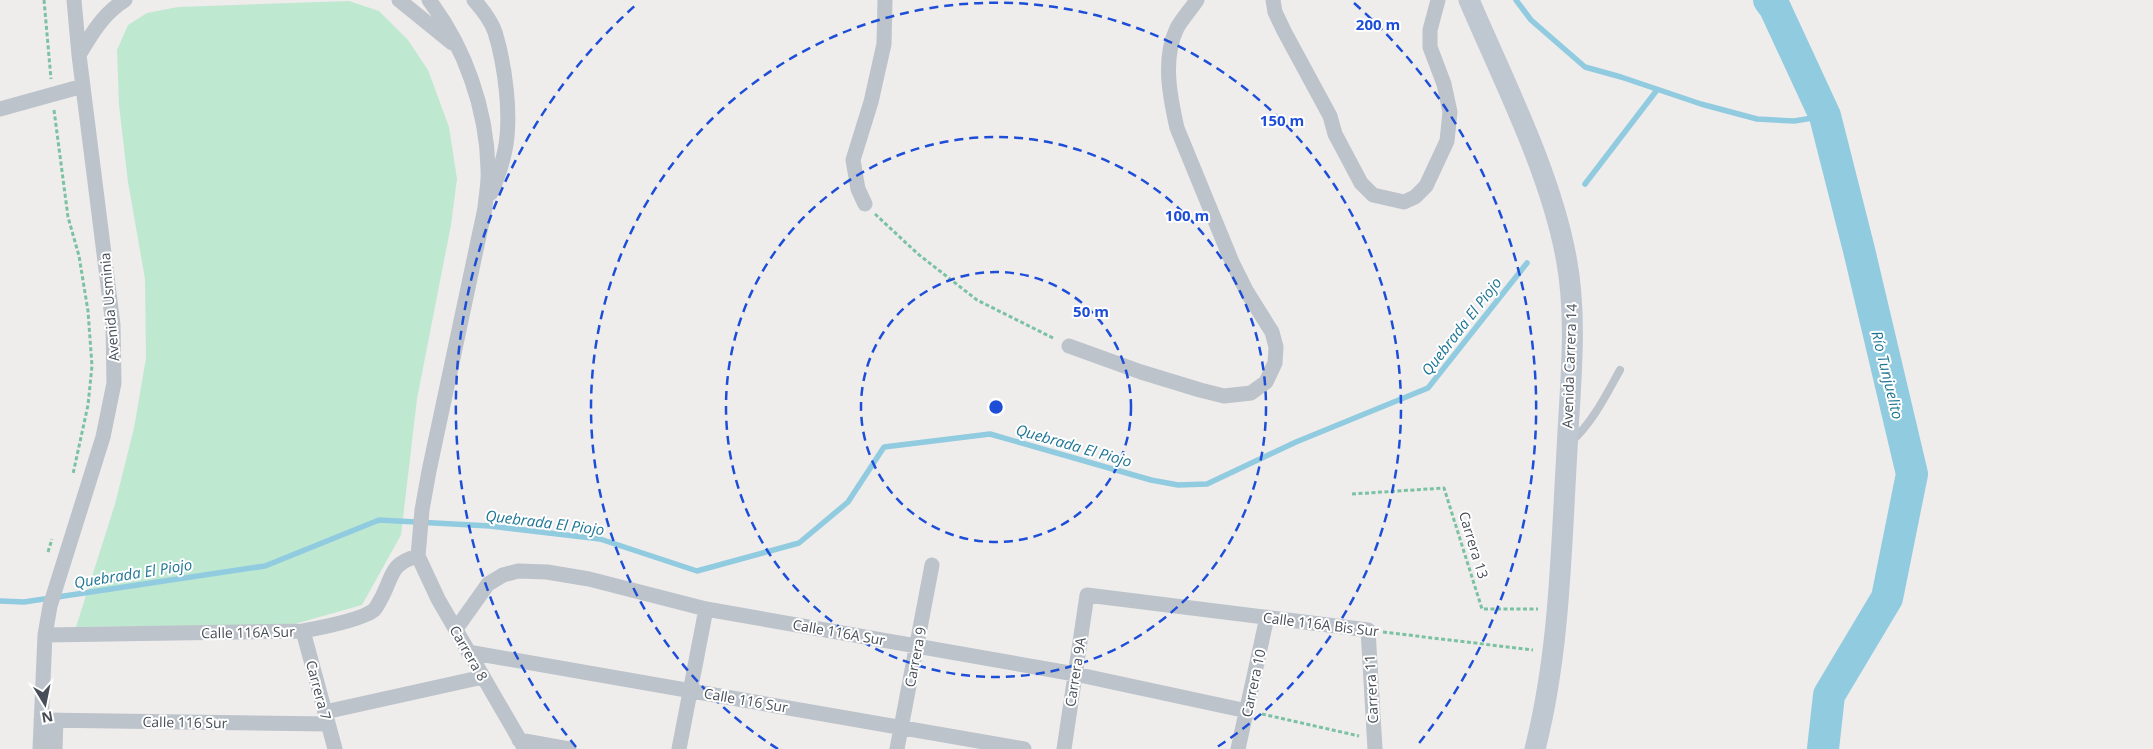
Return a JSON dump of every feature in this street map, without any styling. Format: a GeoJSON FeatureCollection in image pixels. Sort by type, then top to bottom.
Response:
{"type":"FeatureCollection","features":[{"type":"Feature","properties":{"kind":"main road","name":"Avenida Carrera 14"},"geometry":{"type":"LineString","coordinates":[[1469,0],[1547,186],[1566,257],[1571,293],[1570,392],[1558,610],[1548,692],[1534,749]]}},
{"type":"Feature","properties":{"kind":"street","name":"Avenida Usminia"},"geometry":{"type":"LineString","coordinates":[[49,720],[45,635],[50,606],[103,437],[114,382],[113,325],[79,56],[74,0]]}},
{"type":"Feature","properties":{"kind":"street"},"geometry":{"type":"LineString","coordinates":[[79,56],[105,15],[110,9],[125,0]]}},
{"type":"Feature","properties":{"kind":"street"},"geometry":{"type":"LineString","coordinates":[[399,0],[458,49]]}},
{"type":"Feature","properties":{"kind":"street"},"geometry":{"type":"LineString","coordinates":[[418,556],[422,510],[485,208],[488,171],[486,140],[477,98],[458,49],[443,18],[429,0]]}},
{"type":"Feature","properties":{"kind":"street"},"geometry":{"type":"LineString","coordinates":[[474,0],[494,30],[503,67],[507,115],[506,147],[501,170],[485,208]]}},
{"type":"Feature","properties":{"kind":"street"},"geometry":{"type":"LineString","coordinates":[[865,204],[858,189],[853,160],[871,102],[884,44],[886,0]]}},
{"type":"Feature","properties":{"kind":"street"},"geometry":{"type":"LineString","coordinates":[[1070,346],[1158,377],[1224,396],[1251,393],[1266,382],[1274,363],[1276,347],[1272,332],[1247,292],[1232,262],[1177,128],[1172,105],[1169,84],[1170,49],[1177,28],[1197,0]]}},
{"type":"Feature","properties":{"kind":"street"},"geometry":{"type":"LineString","coordinates":[[1273,0],[1275,12],[1284,31],[1330,116],[1336,134],[1361,183],[1373,194],[1404,202],[1415,197],[1426,186],[1447,142],[1450,112],[1444,84],[1430,47],[1430,30],[1438,0]]}},
{"type":"Feature","properties":{"kind":"street"},"geometry":{"type":"LineString","coordinates":[[0,109],[83,86]]}},
{"type":"Feature","properties":{"kind":"street","name":"Carrera 8"},"geometry":{"type":"LineString","coordinates":[[418,556],[427,579],[522,745]]}},
{"type":"Feature","properties":{"kind":"street","name":"Calle 116A Sur"},"geometry":{"type":"LineString","coordinates":[[45,635],[303,631],[366,615],[376,609],[391,572],[404,560],[418,556]]}},
{"type":"Feature","properties":{"kind":"street","name":"Carrera 9"},"geometry":{"type":"LineString","coordinates":[[897,749],[932,565]]}},
{"type":"Feature","properties":{"kind":"street","name":"Calle 116A Sur"},"geometry":{"type":"LineString","coordinates":[[456,629],[488,584],[503,575],[518,571],[547,572],[589,579],[706,609],[1075,674],[1247,711]]}},
{"type":"Feature","properties":{"kind":"street","name":"Calle 116A Bis Sur"},"geometry":{"type":"LineString","coordinates":[[1087,595],[1368,630]]}},
{"type":"Feature","properties":{"kind":"street","name":"Carrera 9A"},"geometry":{"type":"LineString","coordinates":[[1064,749],[1087,595]]}},
{"type":"Feature","properties":{"kind":"street"},"geometry":{"type":"LineString","coordinates":[[678,749],[706,609]]}},
{"type":"Feature","properties":{"kind":"street","name":"Carrera 10"},"geometry":{"type":"LineString","coordinates":[[1238,749],[1267,617]]}},
{"type":"Feature","properties":{"kind":"street","name":"Carrera 11"},"geometry":{"type":"LineString","coordinates":[[1368,630],[1375,744]]}},
{"type":"Feature","properties":{"kind":"street","name":"Carrera 7"},"geometry":{"type":"LineString","coordinates":[[303,631],[335,749]]}},
{"type":"Feature","properties":{"kind":"street","name":"Calle 116 Sur"},"geometry":{"type":"LineString","coordinates":[[468,652],[1024,749]]}},
{"type":"Feature","properties":{"kind":"street","name":"Calle 116 Sur"},"geometry":{"type":"LineString","coordinates":[[49,720],[326,718],[483,677]]}},
{"type":"Feature","properties":{"kind":"street"},"geometry":{"type":"LineString","coordinates":[[40,749],[49,720]]}},
{"type":"Feature","properties":{"kind":"street"},"geometry":{"type":"LineString","coordinates":[[49,720],[55,749]]}},
{"type":"Feature","properties":{"kind":"street"},"geometry":{"type":"LineString","coordinates":[[522,745],[569,749]]}},
{"type":"Feature","properties":{"kind":"lane"},"geometry":{"type":"LineString","coordinates":[[1567,446],[1583,431],[1591,420],[1620,370]]}},
{"type":"Feature","properties":{"kind":"path"},"geometry":{"type":"LineString","coordinates":[[44,0],[51,87]]}},
{"type":"Feature","properties":{"kind":"path"},"geometry":{"type":"LineString","coordinates":[[53,106],[68,216],[78,256],[88,311],[92,366],[88,405],[71,478]]}},
{"type":"Feature","properties":{"kind":"path"},"geometry":{"type":"LineString","coordinates":[[865,204],[918,254],[977,300],[1070,346]]}},
{"type":"Feature","properties":{"kind":"path","name":"Carrera 13"},"geometry":{"type":"LineString","coordinates":[[1352,494],[1444,488],[1482,608],[1558,610]]}},
{"type":"Feature","properties":{"kind":"path"},"geometry":{"type":"LineString","coordinates":[[47,555],[52,538]]}},
{"type":"Feature","properties":{"kind":"path","name":"Calle 116A Bis Sur"},"geometry":{"type":"LineString","coordinates":[[1368,630],[1554,653]]}},
{"type":"Feature","properties":{"kind":"path"},"geometry":{"type":"LineString","coordinates":[[1247,711],[1375,744]]}},
{"type":"Feature","properties":{"kind":"green space"},"geometry":{"type":"Polygon","coordinates":[[[349,1],[379,11],[408,40],[428,70],[449,127],[457,179],[451,225],[417,399],[401,535],[362,605],[291,625],[76,627],[115,504],[134,428],[146,358],[145,279],[128,182],[119,105],[117,50],[128,25],[147,13],[178,7],[349,1]]]}},
{"type":"Feature","properties":{"kind":"waterway","name":"Quebrada El Piojo"},"geometry":{"type":"LineString","coordinates":[[1516,0],[1531,20],[1585,67],[1701,104],[1757,119],[1794,121],[1825,116]]}},
{"type":"Feature","properties":{"kind":"waterway","name":"Río Tunjuelito"},"geometry":{"type":"LineString","coordinates":[[1769,0],[1775,8],[1825,116],[1912,474],[1887,598],[1829,695],[1823,749]]}},
{"type":"Feature","properties":{"kind":"waterway","name":"Quebrada El Piojo"},"geometry":{"type":"LineString","coordinates":[[1585,184],[1657,90]]}},
{"type":"Feature","properties":{"kind":"waterway","name":"Quebrada El Piojo"},"geometry":{"type":"LineString","coordinates":[[0,601],[24,602],[265,566],[379,520],[490,526],[600,539],[697,571],[799,543],[848,502],[884,447],[990,434],[1151,480],[1178,485],[1207,484],[1296,442],[1428,388],[1527,263]]}}]}
